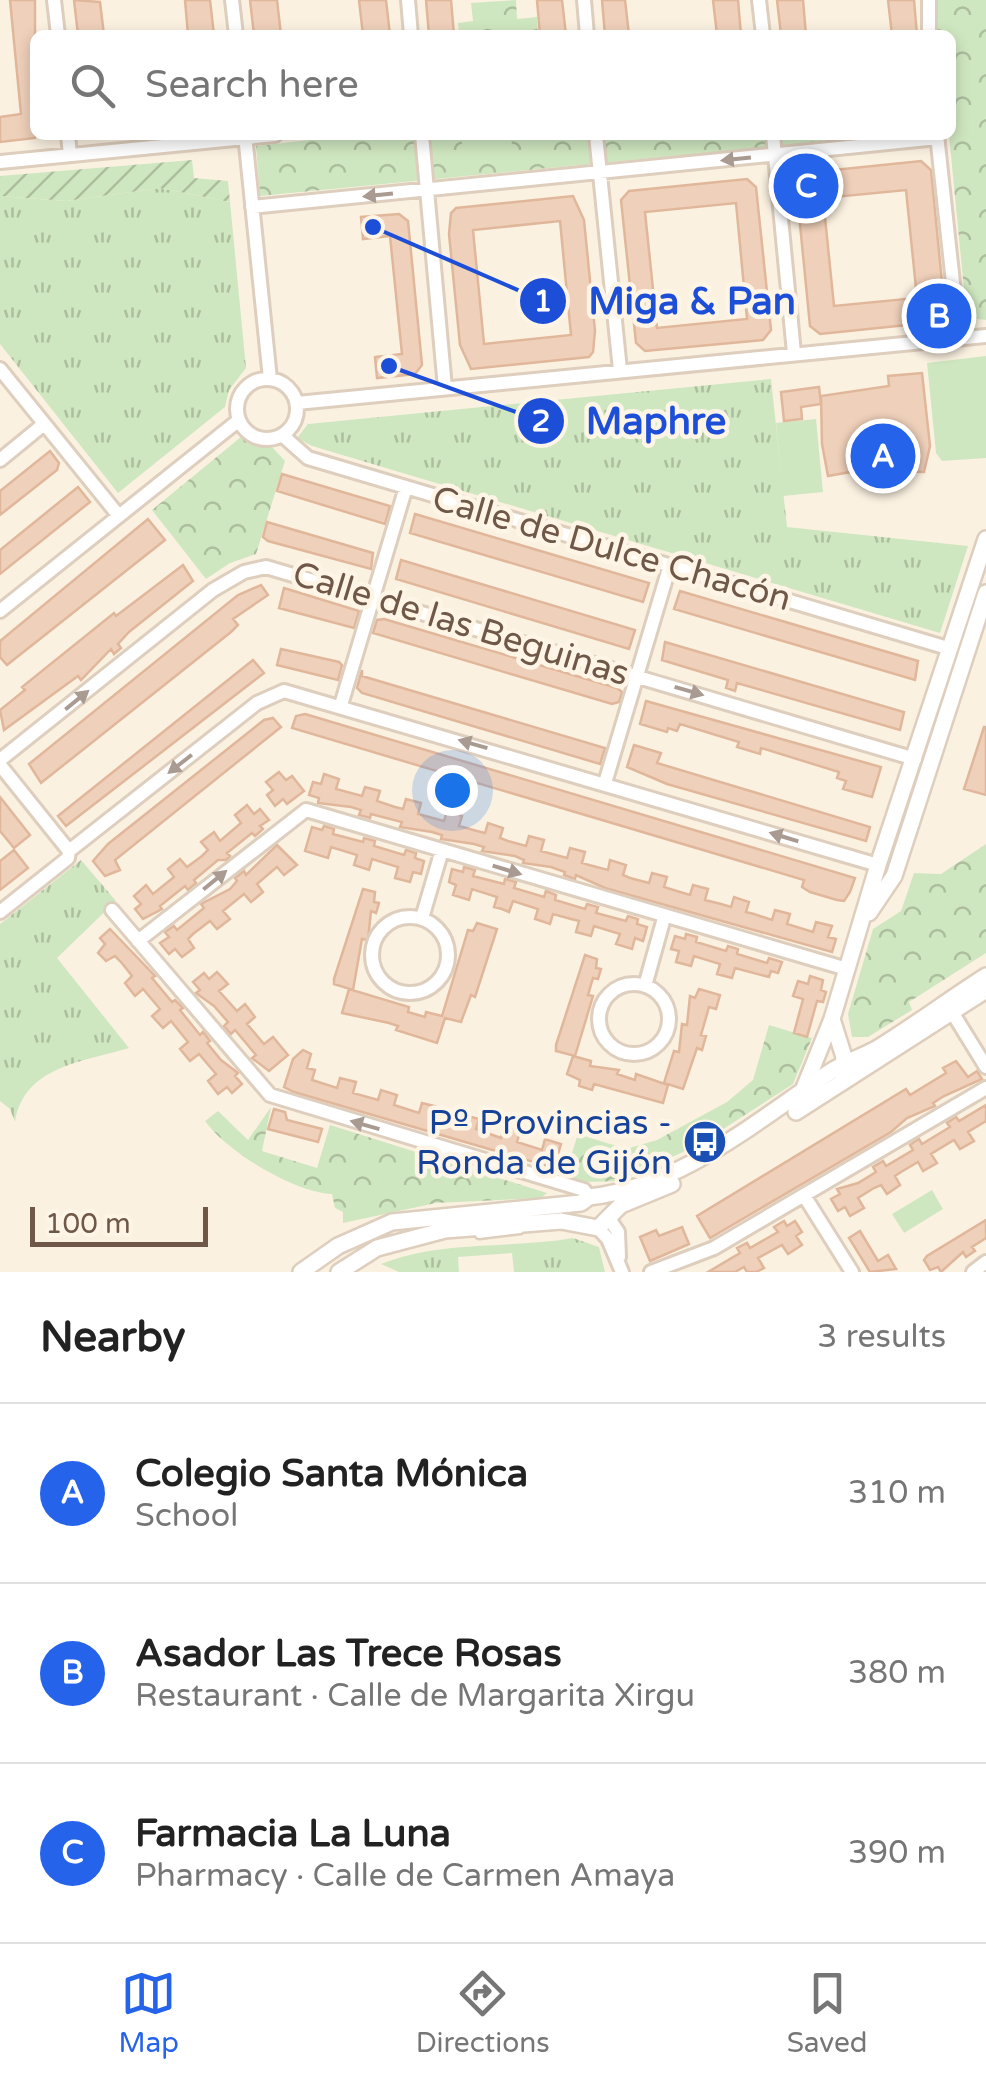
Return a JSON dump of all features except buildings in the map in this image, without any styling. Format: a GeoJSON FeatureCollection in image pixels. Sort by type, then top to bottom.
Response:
{"type":"FeatureCollection","features":[{"type":"Feature","properties":{"kind":"street"},"geometry":{"type":"LineString","coordinates":[[54,0],[57,30]]}},
{"type":"Feature","properties":{"kind":"street"},"geometry":{"type":"LineString","coordinates":[[232,0],[235,30]]}},
{"type":"Feature","properties":{"kind":"street"},"geometry":{"type":"LineString","coordinates":[[408,0],[411,30]]}},
{"type":"Feature","properties":{"kind":"street"},"geometry":{"type":"LineString","coordinates":[[584,0],[587,30]]}},
{"type":"Feature","properties":{"kind":"street"},"geometry":{"type":"LineString","coordinates":[[759,0],[762,30]]}},
{"type":"Feature","properties":{"kind":"street"},"geometry":{"type":"LineString","coordinates":[[929,0],[929,30]]}},
{"type":"Feature","properties":{"kind":"street"},"geometry":{"type":"LineString","coordinates":[[68,140],[70,155]]}},
{"type":"Feature","properties":{"kind":"street"},"geometry":{"type":"LineString","coordinates":[[0,162],[208,140]]}},
{"type":"Feature","properties":{"kind":"street"},"geometry":{"type":"LineString","coordinates":[[245,140],[270,379]]}},
{"type":"Feature","properties":{"kind":"street"},"geometry":{"type":"LineString","coordinates":[[422,140],[445,388]]}},
{"type":"Feature","properties":{"kind":"street"},"geometry":{"type":"LineString","coordinates":[[597,140],[620,370]]}},
{"type":"Feature","properties":{"kind":"street"},"geometry":{"type":"LineString","coordinates":[[773,140],[794,353]]}},
{"type":"Feature","properties":{"kind":"street"},"geometry":{"type":"LineString","coordinates":[[252,207],[911,140]]}},
{"type":"Feature","properties":{"kind":"street"},"geometry":{"type":"LineString","coordinates":[[937,140],[959,338]]}},
{"type":"Feature","properties":{"kind":"street"},"geometry":{"type":"LineString","coordinates":[[296,403],[986,336]]}},
{"type":"Feature","properties":{"kind":"street"},"geometry":{"type":"LineString","coordinates":[[0,369],[119,516]]}},
{"type":"Feature","properties":{"kind":"street"},"geometry":{"type":"LineString","coordinates":[[270,379],[287,386],[296,403],[294,422],[282,435],[262,439],[239,420],[237,403],[246,388],[270,379]]}},
{"type":"Feature","properties":{"kind":"street"},"geometry":{"type":"LineString","coordinates":[[0,611],[239,420]]}},
{"type":"Feature","properties":{"kind":"street"},"geometry":{"type":"LineString","coordinates":[[0,460],[44,424]]}},
{"type":"Feature","properties":{"kind":"street","name":"Calle de Dulce Chacón"},"geometry":{"type":"LineString","coordinates":[[282,435],[308,458],[950,649]]}},
{"type":"Feature","properties":{"kind":"street"},"geometry":{"type":"LineString","coordinates":[[341,705],[406,488]]}},
{"type":"Feature","properties":{"kind":"street"},"geometry":{"type":"LineString","coordinates":[[800,1097],[832,1018],[878,865],[986,540]]}},
{"type":"Feature","properties":{"kind":"street"},"geometry":{"type":"LineString","coordinates":[[604,783],[670,565]]}},
{"type":"Feature","properties":{"kind":"street","name":"Calle de las Beguinas"},"geometry":{"type":"LineString","coordinates":[[0,763],[244,572],[280,568],[915,759]]}},
{"type":"Feature","properties":{"kind":"street"},"geometry":{"type":"LineString","coordinates":[[861,924],[894,876],[986,593]]}},
{"type":"Feature","properties":{"kind":"street"},"geometry":{"type":"LineString","coordinates":[[0,912],[68,858],[69,852],[270,694],[302,693],[878,865]]}},
{"type":"Feature","properties":{"kind":"street"},"geometry":{"type":"LineString","coordinates":[[0,763],[69,852]]}},
{"type":"Feature","properties":{"kind":"street"},"geometry":{"type":"LineString","coordinates":[[138,941],[306,810],[847,969]]}},
{"type":"Feature","properties":{"kind":"street"},"geometry":{"type":"LineString","coordinates":[[422,918],[442,850]]}},
{"type":"Feature","properties":{"kind":"street"},"geometry":{"type":"LineString","coordinates":[[878,865],[879,899]]}},
{"type":"Feature","properties":{"kind":"street"},"geometry":{"type":"LineString","coordinates":[[112,910],[270,1094],[584,1190],[620,1266]]}},
{"type":"Feature","properties":{"kind":"street"},"geometry":{"type":"LineString","coordinates":[[410,916],[422,918],[442,934],[447,946],[445,971],[427,989],[402,993],[380,980],[371,957],[372,945],[386,924],[410,916]]}},
{"type":"Feature","properties":{"kind":"street"},"geometry":{"type":"LineString","coordinates":[[646,986],[664,918]]}},
{"type":"Feature","properties":{"kind":"street"},"geometry":{"type":"LineString","coordinates":[[301,1272],[338,1246],[392,1222],[596,1212],[675,1172],[800,1097],[843,1056],[876,1049],[986,976]]}},
{"type":"Feature","properties":{"kind":"street"},"geometry":{"type":"LineString","coordinates":[[623,985],[646,986],[663,998],[670,1020],[668,1030],[655,1048],[623,1053],[600,1030],[600,1008],[623,985]]}},
{"type":"Feature","properties":{"kind":"street"},"geometry":{"type":"LineString","coordinates":[[339,1272],[377,1248],[433,1233],[532,1224],[596,1212],[720,1159],[986,990]]}},
{"type":"Feature","properties":{"kind":"street"},"geometry":{"type":"LineString","coordinates":[[952,1012],[986,1066]]}},
{"type":"Feature","properties":{"kind":"street"},"geometry":{"type":"LineString","coordinates":[[832,1018],[843,1056],[834,1088]]}},
{"type":"Feature","properties":{"kind":"street"},"geometry":{"type":"LineString","coordinates":[[651,1272],[714,1248],[986,1088]]}},
{"type":"Feature","properties":{"kind":"street"},"geometry":{"type":"LineString","coordinates":[[805,1197],[852,1272]]}},
{"type":"Feature","properties":{"kind":"street"},"geometry":{"type":"LineString","coordinates":[[973,1272],[986,1262]]}},
{"type":"Feature","properties":{"kind":"green space"},"geometry":{"type":"Polygon","coordinates":[[[516,0],[517,19],[537,17],[538,30],[459,30],[458,23],[473,21],[471,3],[516,0]]]}},
{"type":"Feature","properties":{"kind":"green space"},"geometry":{"type":"Polygon","coordinates":[[[938,0],[986,0],[986,320],[969,318],[966,310],[949,140],[956,140],[956,30],[938,30],[938,0]]]}},
{"type":"Feature","properties":{"kind":"green space"},"geometry":{"type":"Polygon","coordinates":[[[309,140],[838,140],[260,196],[256,146],[309,140]]]}},
{"type":"Feature","properties":{"kind":"green space"},"geometry":{"type":"Polygon","coordinates":[[[462,140],[512,140],[513,155],[464,160],[462,140]]]}},
{"type":"Feature","properties":{"kind":"green space"},"geometry":{"type":"Polygon","coordinates":[[[192,160],[194,178],[228,181],[230,202],[160,188],[66,201],[0,196],[0,176],[192,160]]]}},
{"type":"Feature","properties":{"kind":"green space"},"geometry":{"type":"Polygon","coordinates":[[[160,188],[230,202],[246,368],[229,390],[225,407],[118,493],[0,344],[0,196],[66,201],[160,188]]]}},
{"type":"Feature","properties":{"kind":"green space"},"geometry":{"type":"Polygon","coordinates":[[[986,356],[986,458],[942,461],[936,453],[927,363],[986,356]]]}},
{"type":"Feature","properties":{"kind":"green space"},"geometry":{"type":"Polygon","coordinates":[[[771,379],[787,527],[968,546],[940,633],[312,446],[297,438],[308,424],[771,379]]]}},
{"type":"Feature","properties":{"kind":"green space"},"geometry":{"type":"Polygon","coordinates":[[[816,419],[823,492],[783,496],[776,423],[816,419]]]}},
{"type":"Feature","properties":{"kind":"green space"},"geometry":{"type":"Polygon","coordinates":[[[241,437],[272,447],[285,461],[256,554],[230,563],[206,579],[152,510],[241,437]]]}},
{"type":"Feature","properties":{"kind":"green space"},"geometry":{"type":"Polygon","coordinates":[[[986,844],[986,953],[909,1002],[912,1010],[868,1037],[852,1037],[848,1014],[873,929],[901,911],[914,873],[941,874],[986,844]]]}},
{"type":"Feature","properties":{"kind":"green space"},"geometry":{"type":"Polygon","coordinates":[[[81,860],[116,901],[57,958],[129,1048],[75,1063],[43,1078],[21,1103],[15,1122],[10,1109],[0,1101],[0,924],[81,860]]]}},
{"type":"Feature","properties":{"kind":"green space"},"geometry":{"type":"Polygon","coordinates":[[[769,1025],[812,1038],[793,1084],[700,1144],[621,1181],[586,1182],[565,1175],[578,1134],[626,1149],[657,1140],[727,1102],[753,1080],[769,1025]]]}},
{"type":"Feature","properties":{"kind":"green space"},"geometry":{"type":"Polygon","coordinates":[[[271,1107],[262,1151],[317,1168],[330,1125],[547,1193],[541,1198],[436,1203],[343,1223],[343,1212],[335,1208],[332,1194],[300,1187],[263,1169],[229,1145],[205,1121],[218,1111],[248,1140],[271,1107]]]}},
{"type":"Feature","properties":{"kind":"green space"},"geometry":{"type":"Polygon","coordinates":[[[932,1190],[943,1209],[904,1233],[892,1214],[932,1190]]]}},
{"type":"Feature","properties":{"kind":"green space"},"geometry":{"type":"Polygon","coordinates":[[[573,1238],[599,1247],[605,1272],[514,1272],[512,1253],[458,1257],[459,1272],[399,1272],[381,1264],[427,1251],[573,1238]]]}},
{"type":"Feature","properties":{"kind":"place","name":"Farmacia La Luna"},"geometry":{"type":"Point","coordinates":[806,186]}},
{"type":"Feature","properties":{"kind":"place","name":"Miga & Pan"},"geometry":{"type":"Point","coordinates":[373,227]}},
{"type":"Feature","properties":{"kind":"place","name":"Asador Las Trece Rosas"},"geometry":{"type":"Point","coordinates":[939,316]}},
{"type":"Feature","properties":{"kind":"place","name":"Maphre"},"geometry":{"type":"Point","coordinates":[389,366]}},
{"type":"Feature","properties":{"kind":"place","name":"Colegio Santa Mónica"},"geometry":{"type":"Point","coordinates":[883,456]}},
{"type":"Feature","properties":{"kind":"place","name":"Pº Provincias - Ronda de Gijón"},"geometry":{"type":"Point","coordinates":[705,1142]}}]}
